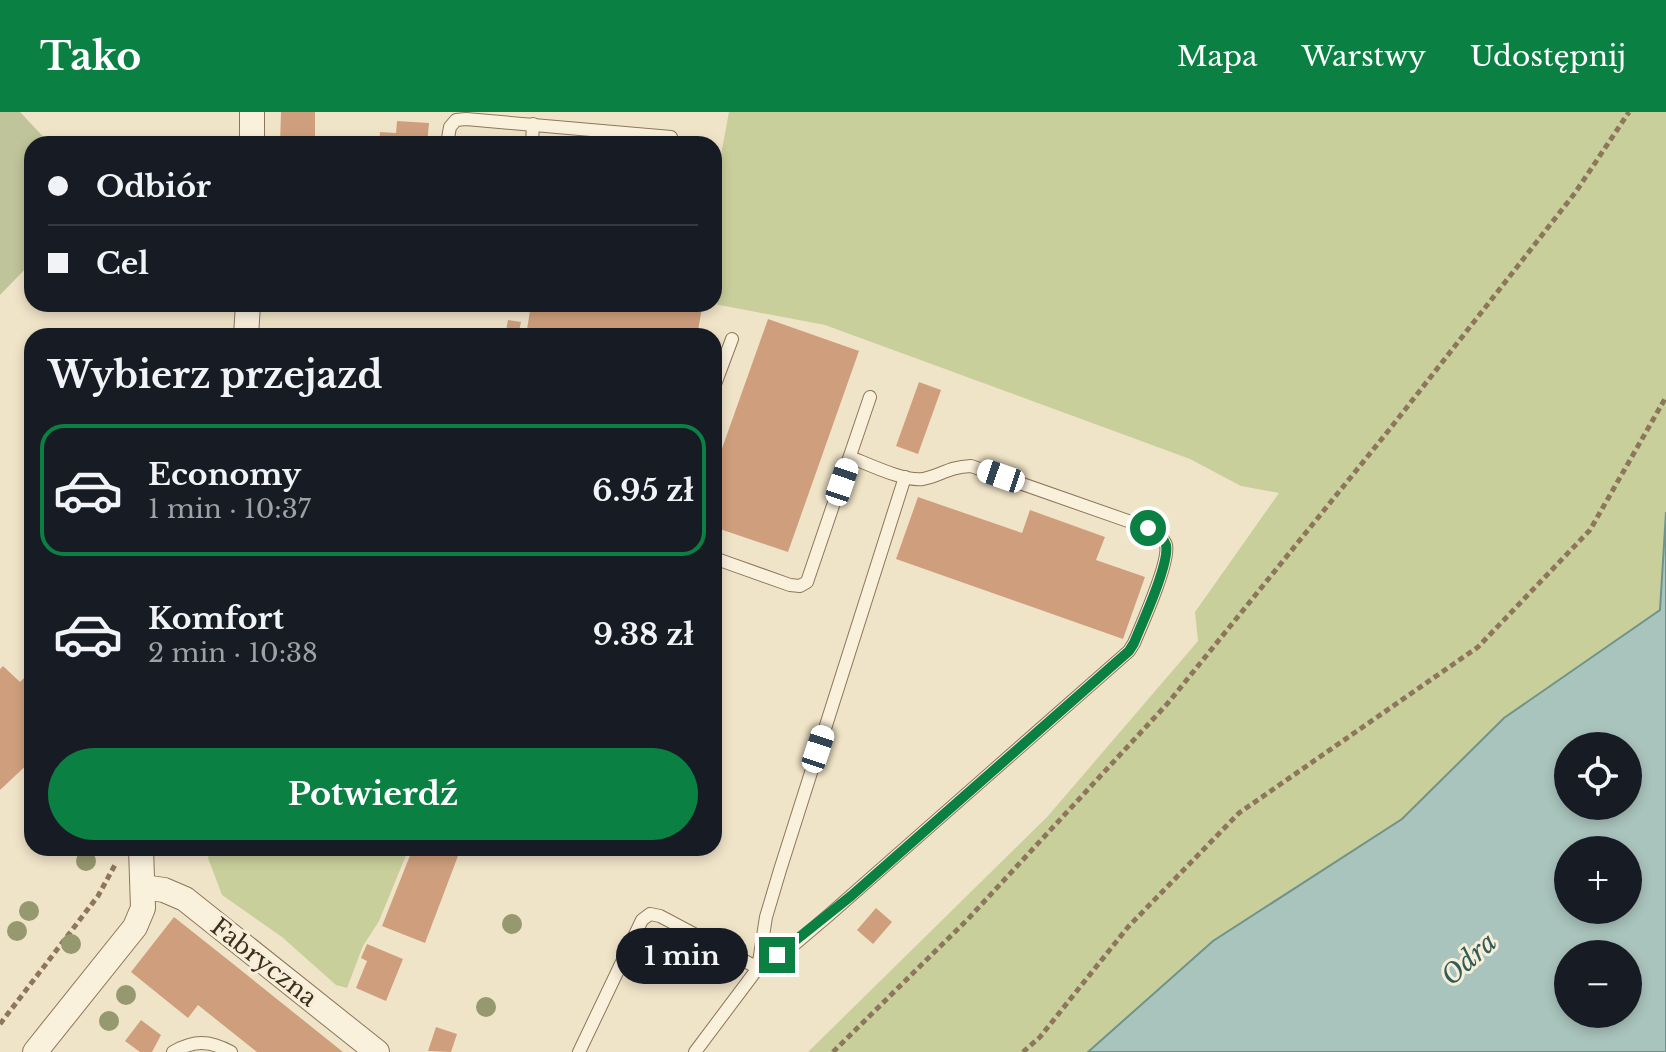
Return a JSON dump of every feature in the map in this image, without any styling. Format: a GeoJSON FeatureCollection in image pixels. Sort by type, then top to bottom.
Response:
{"type":"FeatureCollection","features":[{"type":"Feature","properties":{"kind":"street"},"geometry":{"type":"LineString","coordinates":[[252,112],[252,136]]}},
{"type":"Feature","properties":{"kind":"street"},"geometry":{"type":"LineString","coordinates":[[35,1052],[135,927],[143,908],[143,887],[133,856]]}},
{"type":"Feature","properties":{"kind":"street","name":"Fabryczna"},"geometry":{"type":"LineString","coordinates":[[143,887],[164,890],[185,899],[377,1052]]}},
{"type":"Feature","properties":{"kind":"lane"},"geometry":{"type":"LineString","coordinates":[[448,136],[450,127],[456,120],[660,136]]}},
{"type":"Feature","properties":{"kind":"lane"},"geometry":{"type":"LineString","coordinates":[[532,136],[533,124]]}},
{"type":"Feature","properties":{"kind":"lane"},"geometry":{"type":"LineString","coordinates":[[722,366],[732,339]]}},
{"type":"Feature","properties":{"kind":"lane"},"geometry":{"type":"LineString","coordinates":[[722,561],[790,585],[800,586],[807,582],[870,397]]}},
{"type":"Feature","properties":{"kind":"lane"},"geometry":{"type":"LineString","coordinates":[[695,1052],[758,968],[796,943],[829,915],[1129,651],[1165,561],[1166,546],[1160,535],[1148,528],[971,466],[954,466],[921,480],[850,457]]}},
{"type":"Feature","properties":{"kind":"lane"},"geometry":{"type":"LineString","coordinates":[[758,968],[766,917],[780,870],[905,477]]}},
{"type":"Feature","properties":{"kind":"lane"},"geometry":{"type":"LineString","coordinates":[[579,1052],[642,920],[650,914],[660,916],[758,968]]}},
{"type":"Feature","properties":{"kind":"lane"},"geometry":{"type":"LineString","coordinates":[[173,1052],[195,1041],[218,1045],[231,1052]]}},
{"type":"Feature","properties":{"kind":"path"},"geometry":{"type":"LineString","coordinates":[[833,1052],[968,919],[1168,703],[1546,230],[1616,135],[1629,112]]}},
{"type":"Feature","properties":{"kind":"path"},"geometry":{"type":"LineString","coordinates":[[1023,1052],[1040,1037],[1128,927],[1239,813],[1478,647],[1590,530],[1666,397]]}},
{"type":"Feature","properties":{"kind":"path"},"geometry":{"type":"LineString","coordinates":[[0,1024],[127,856]]}},
{"type":"Feature","properties":{"kind":"green space"},"geometry":{"type":"Polygon","coordinates":[[[0,112],[20,112],[42,136],[24,136],[24,270],[0,295],[0,112]]]}},
{"type":"Feature","properties":{"kind":"green space"},"geometry":{"type":"Polygon","coordinates":[[[729,112],[1666,112],[1666,512],[1660,610],[1504,718],[1402,819],[1213,941],[1088,1052],[808,1052],[1048,816],[1198,641],[1195,612],[1279,493],[1241,486],[1190,459],[825,325],[722,306],[722,149],[729,112]]]}},
{"type":"Feature","properties":{"kind":"green space"},"geometry":{"type":"Polygon","coordinates":[[[406,856],[379,921],[363,946],[347,988],[336,985],[282,937],[222,895],[208,858],[406,856]]]}},
{"type":"Feature","properties":{"kind":"water","name":"Odra"},"geometry":{"type":"Polygon","coordinates":[[[1666,512],[1666,1052],[1088,1052],[1213,941],[1402,819],[1504,718],[1660,610],[1666,512]]]}},
{"type":"Feature","properties":{"kind":"building"},"geometry":{"type":"Polygon","coordinates":[[[281,112],[315,112],[315,136],[280,136],[281,112]]]}},
{"type":"Feature","properties":{"kind":"building"},"geometry":{"type":"Polygon","coordinates":[[[397,121],[429,123],[428,136],[380,136],[380,132],[396,133],[397,121]]]}},
{"type":"Feature","properties":{"kind":"building"},"geometry":{"type":"Polygon","coordinates":[[[530,312],[701,312],[698,328],[527,328],[530,312]]]}},
{"type":"Feature","properties":{"kind":"building"},"geometry":{"type":"Polygon","coordinates":[[[768,319],[859,351],[788,552],[722,530],[722,448],[768,319]]]}},
{"type":"Feature","properties":{"kind":"building"},"geometry":{"type":"Polygon","coordinates":[[[508,320],[521,322],[520,328],[506,328],[508,320]]]}},
{"type":"Feature","properties":{"kind":"building"},"geometry":{"type":"Polygon","coordinates":[[[919,382],[941,390],[918,454],[896,446],[919,382]]]}},
{"type":"Feature","properties":{"kind":"building"},"geometry":{"type":"Polygon","coordinates":[[[918,497],[1022,533],[1030,510],[1105,537],[1096,560],[1145,577],[1123,639],[896,559],[918,497]]]}},
{"type":"Feature","properties":{"kind":"building"},"geometry":{"type":"Polygon","coordinates":[[[3,666],[20,682],[24,678],[24,768],[0,790],[0,669],[3,666]]]}},
{"type":"Feature","properties":{"kind":"building"},"geometry":{"type":"Polygon","coordinates":[[[410,856],[458,856],[425,943],[382,926],[410,856]]]}},
{"type":"Feature","properties":{"kind":"building"},"geometry":{"type":"Polygon","coordinates":[[[876,908],[892,922],[873,944],[857,930],[876,908]]]}},
{"type":"Feature","properties":{"kind":"building"},"geometry":{"type":"Polygon","coordinates":[[[174,917],[343,1052],[257,1052],[198,1005],[188,1018],[131,972],[174,917]]]}},
{"type":"Feature","properties":{"kind":"building"},"geometry":{"type":"Polygon","coordinates":[[[367,944],[403,959],[386,1001],[356,988],[367,961],[361,958],[367,944]]]}},
{"type":"Feature","properties":{"kind":"building"},"geometry":{"type":"Polygon","coordinates":[[[141,1020],[161,1035],[152,1052],[140,1052],[125,1041],[141,1020]]]}},
{"type":"Feature","properties":{"kind":"building"},"geometry":{"type":"Polygon","coordinates":[[[436,1027],[457,1034],[451,1052],[428,1051],[436,1027]]]}},
{"type":"Feature","properties":{"kind":"route"},"geometry":{"type":"LineString","coordinates":[[777,955],[796,943],[851,896],[1129,651],[1165,561],[1166,546],[1160,535],[1148,528]]}}]}
